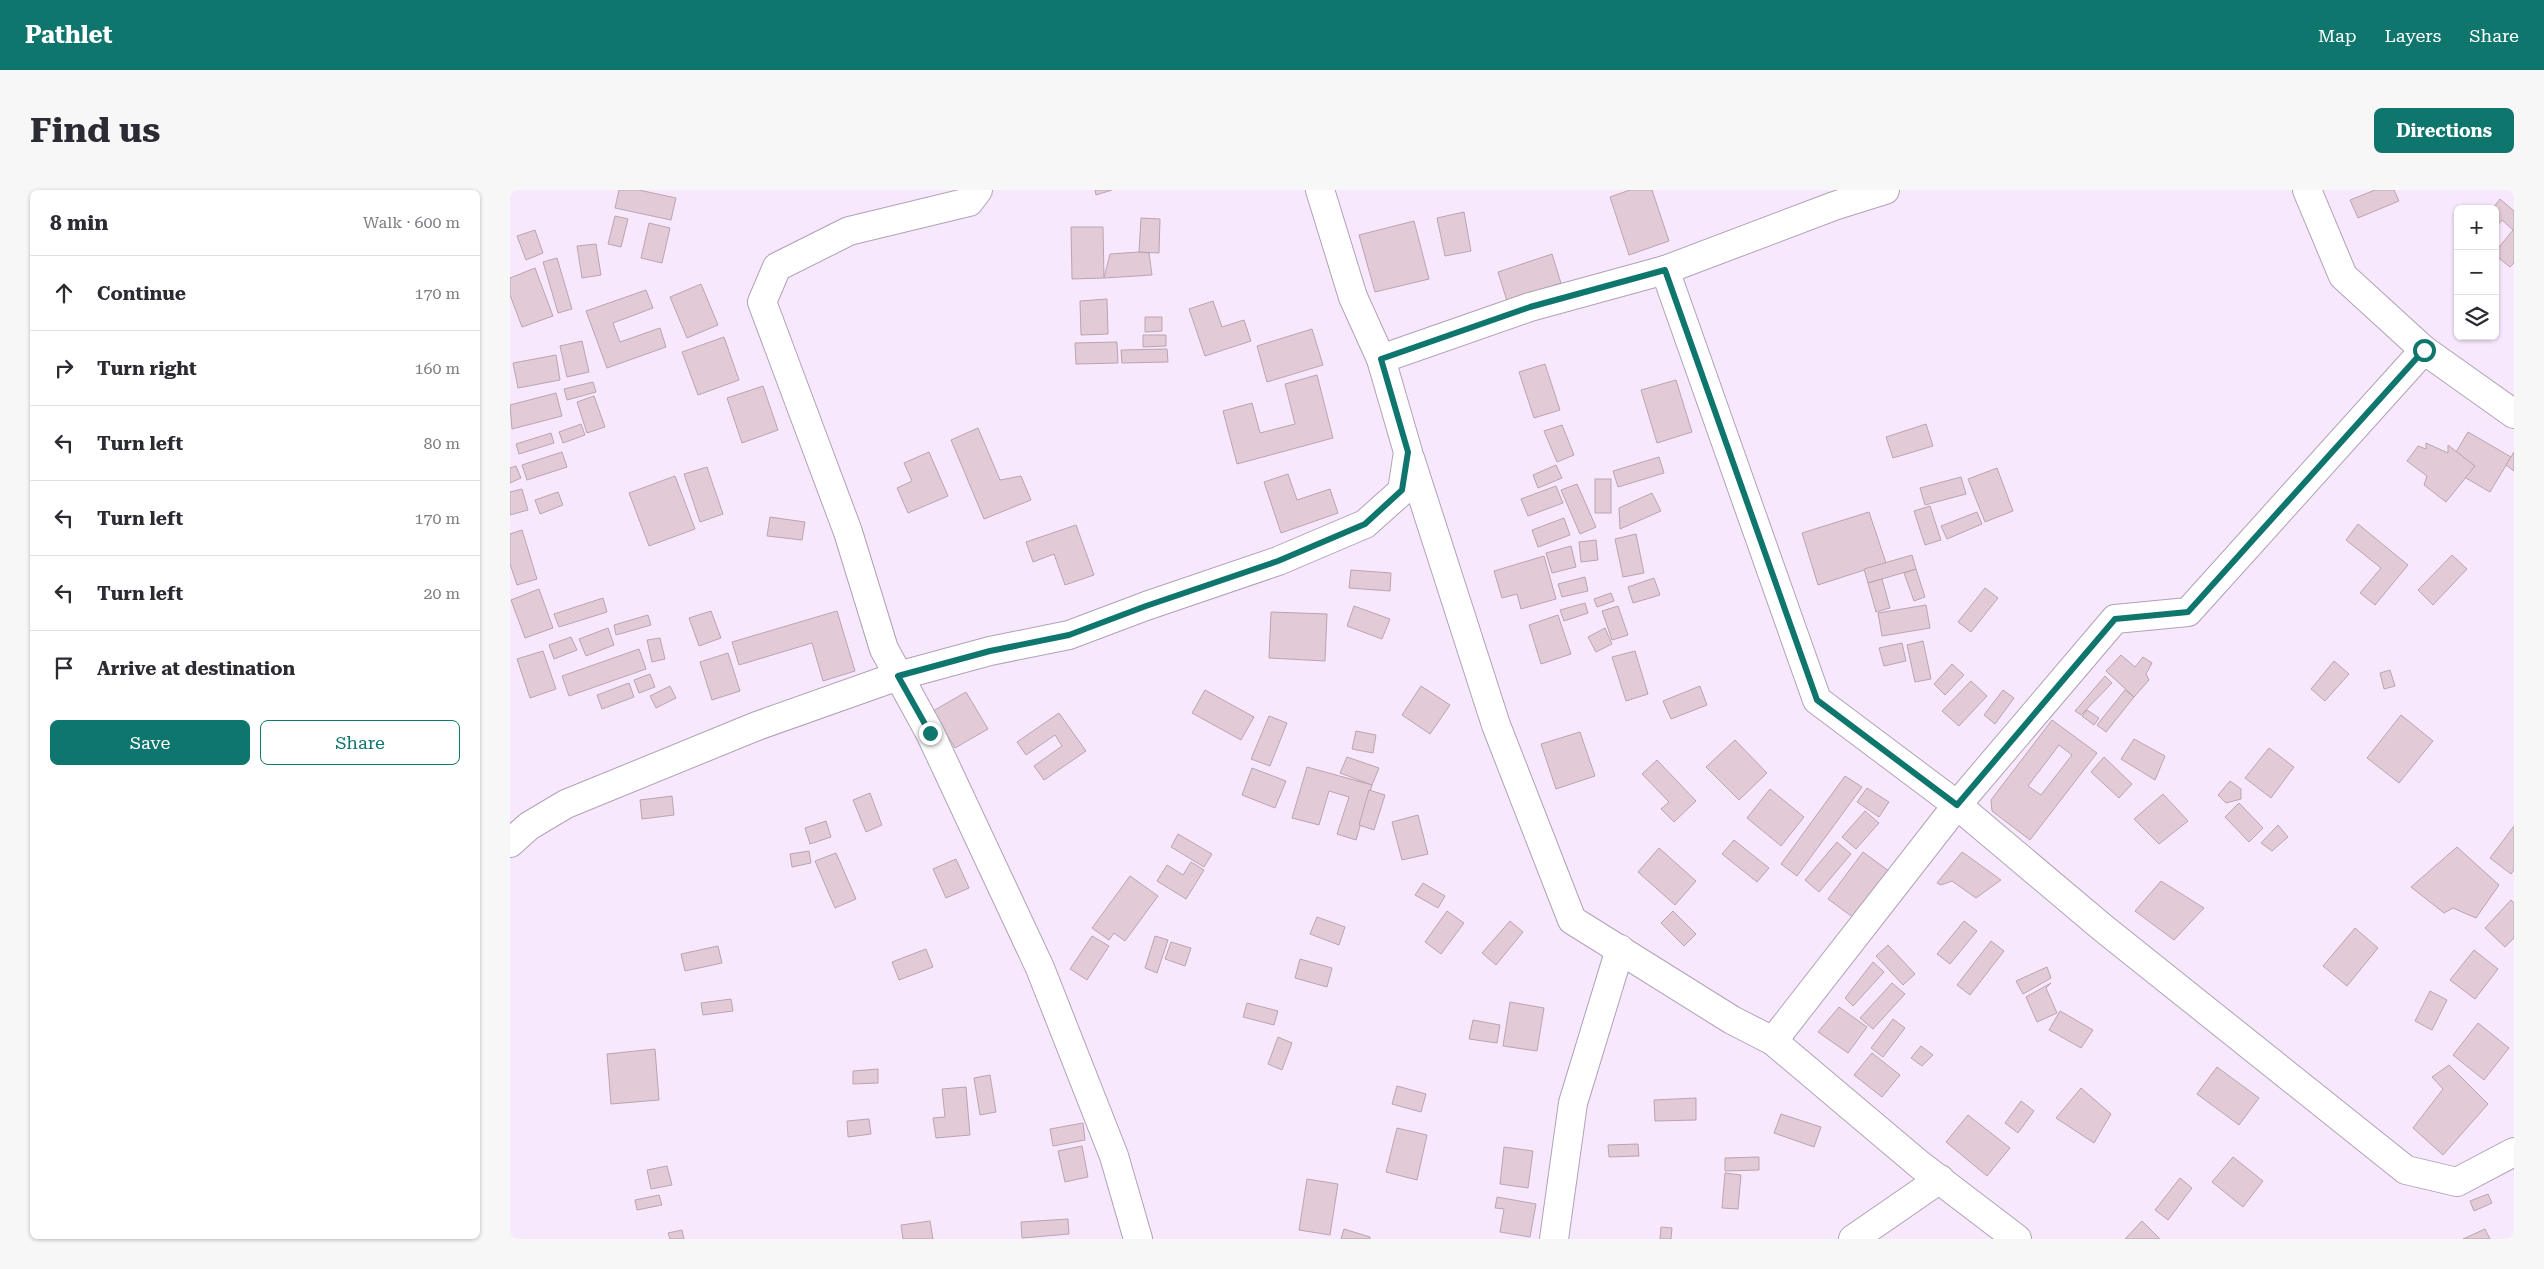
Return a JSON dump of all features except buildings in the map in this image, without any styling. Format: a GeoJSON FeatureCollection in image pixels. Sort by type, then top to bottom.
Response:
{"type":"FeatureCollection","features":[{"type":"Feature","properties":{"kind":"street"},"geometry":{"type":"LineString","coordinates":[[978,190],[969,202],[849,231],[777,267],[762,302],[848,532],[884,649],[930,733],[1040,968],[1114,1156],[1138,1239]]}},
{"type":"Feature","properties":{"kind":"street"},"geometry":{"type":"LineString","coordinates":[[1320,190],[1353,297],[1381,359],[1408,452],[1496,726],[1572,920],[1732,1020],[1773,1041],[1940,1179],[2017,1239]]}},
{"type":"Feature","properties":{"kind":"street"},"geometry":{"type":"LineString","coordinates":[[1381,359],[1530,307],[1665,270],[1834,206],[1886,190]]}},
{"type":"Feature","properties":{"kind":"street"},"geometry":{"type":"LineString","coordinates":[[2307,190],[2343,276],[2424,350],[2514,414]]}},
{"type":"Feature","properties":{"kind":"street"},"geometry":{"type":"LineString","coordinates":[[1665,270],[1817,700],[1957,805],[2103,928],[2406,1170],[2457,1182],[2514,1152]]}},
{"type":"Feature","properties":{"kind":"street"},"geometry":{"type":"LineString","coordinates":[[1773,1041],[1957,805],[2115,619],[2188,612],[2424,350]]}},
{"type":"Feature","properties":{"kind":"street"},"geometry":{"type":"LineString","coordinates":[[510,843],[529,826],[566,804],[757,726],[898,676],[990,651],[1069,635],[1146,606],[1278,561],[1365,524],[1402,490],[1408,452]]}},
{"type":"Feature","properties":{"kind":"street"},"geometry":{"type":"LineString","coordinates":[[1554,1239],[1573,1103],[1620,949]]}},
{"type":"Feature","properties":{"kind":"street"},"geometry":{"type":"LineString","coordinates":[[1853,1239],[1940,1179]]}},
{"type":"Feature","properties":{"kind":"route"},"geometry":{"type":"LineString","coordinates":[[930,733],[898,676],[990,651],[1069,635],[1146,606],[1278,561],[1365,524],[1402,490],[1408,452],[1381,359],[1530,307],[1665,270],[1817,700],[1957,805],[2115,619],[2188,612],[2424,350]]}}]}
